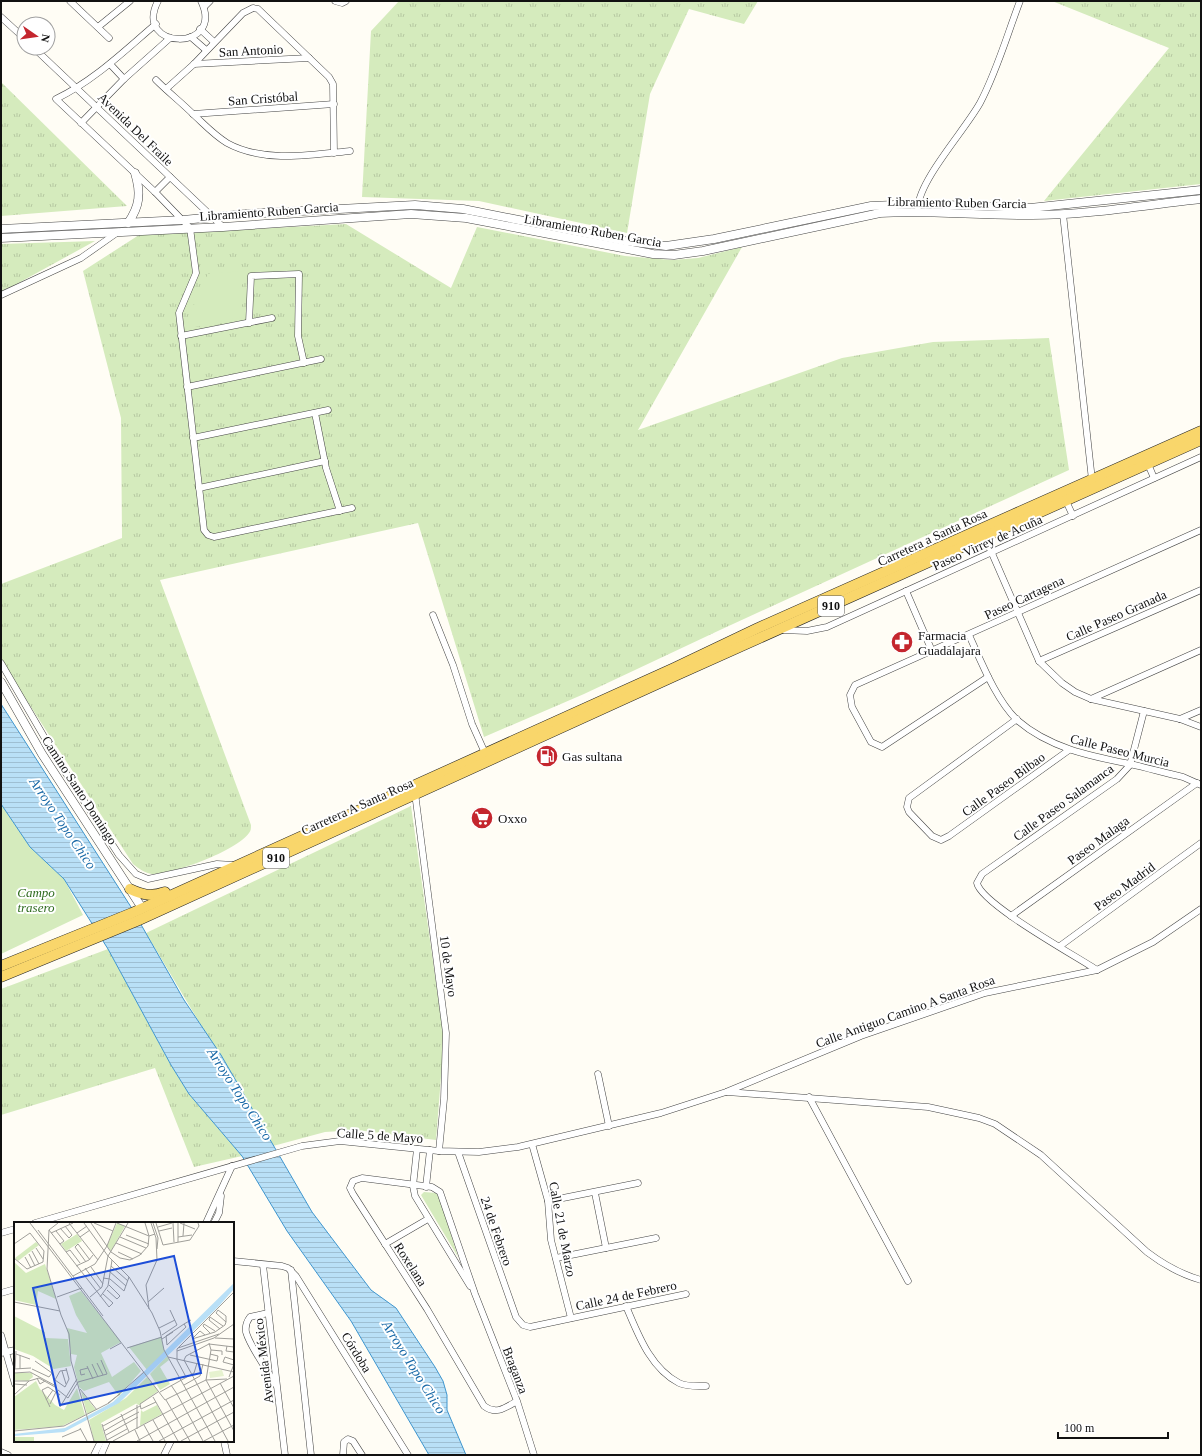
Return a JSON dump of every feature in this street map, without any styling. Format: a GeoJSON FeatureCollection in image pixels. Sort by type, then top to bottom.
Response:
{"type":"FeatureCollection","features":[{"type":"Feature","properties":{"kind":"main road","name":"Carretera a Santa Rosa"},"geometry":{"type":"LineString","coordinates":[[676,671],[778,630],[1092,480],[1201,431]]}},
{"type":"Feature","properties":{"kind":"main road","name":"Carretera a Santa Rosa"},"geometry":{"type":"LineString","coordinates":[[676,671],[758,628],[982,533],[1066,501],[1201,440]]}},
{"type":"Feature","properties":{"kind":"main road","name":"Carretera A Santa Rosa"},"geometry":{"type":"LineString","coordinates":[[134,917],[142,908],[238,865],[414,790],[485,753],[676,671]]}},
{"type":"Feature","properties":{"kind":"main road","name":"Carretera A Santa Rosa"},"geometry":{"type":"LineString","coordinates":[[1,977],[676,671]]}},
{"type":"Feature","properties":{"kind":"main road"},"geometry":{"type":"LineString","coordinates":[[130,889],[144,895],[152,896],[184,884],[196,884]]}},
{"type":"Feature","properties":{"kind":"main road","name":"Carretera A Santa Rosa"},"geometry":{"type":"LineString","coordinates":[[1,966],[89,936]]}},
{"type":"Feature","properties":{"kind":"street"},"geometry":{"type":"LineString","coordinates":[[70,1],[109,38]]}},
{"type":"Feature","properties":{"kind":"street"},"geometry":{"type":"LineString","coordinates":[[98,27],[130,1]]}},
{"type":"Feature","properties":{"kind":"street"},"geometry":{"type":"LineString","coordinates":[[158,1],[154,15],[159,30],[170,38],[184,40],[191,37],[200,29],[205,15],[202,4],[210,1]]}},
{"type":"Feature","properties":{"kind":"street"},"geometry":{"type":"LineString","coordinates":[[918,208],[928,179],[980,102],[1020,1]]}},
{"type":"Feature","properties":{"kind":"street"},"geometry":{"type":"LineString","coordinates":[[166,89],[194,64],[244,12],[253,8],[258,9],[329,77],[333,84],[334,153]]}},
{"type":"Feature","properties":{"kind":"street"},"geometry":{"type":"LineString","coordinates":[[1,17],[16,31]]}},
{"type":"Feature","properties":{"kind":"street"},"geometry":{"type":"LineString","coordinates":[[156,24],[110,64],[77,88],[56,99],[155,192],[190,228],[196,273],[179,313],[204,530],[208,535],[214,537],[352,508]]}},
{"type":"Feature","properties":{"kind":"street"},"geometry":{"type":"LineString","coordinates":[[200,29],[214,42]]}},
{"type":"Feature","properties":{"kind":"street"},"geometry":{"type":"LineString","coordinates":[[191,37],[206,50]]}},
{"type":"Feature","properties":{"kind":"street"},"geometry":{"type":"LineString","coordinates":[[81,123],[124,79],[170,38]]}},
{"type":"Feature","properties":{"kind":"street","name":"Avenida Del Fraile"},"geometry":{"type":"LineString","coordinates":[[43,56],[223,227]]}},
{"type":"Feature","properties":{"kind":"street","name":"San Antonio"},"geometry":{"type":"LineString","coordinates":[[194,64],[309,58]]}},
{"type":"Feature","properties":{"kind":"street"},"geometry":{"type":"LineString","coordinates":[[110,64],[124,79]]}},
{"type":"Feature","properties":{"kind":"street"},"geometry":{"type":"LineString","coordinates":[[156,80],[213,133],[227,143],[254,153],[294,156],[350,151]]}},
{"type":"Feature","properties":{"kind":"street","name":"San Cristóbal"},"geometry":{"type":"LineString","coordinates":[[193,114],[334,104]]}},
{"type":"Feature","properties":{"kind":"street"},"geometry":{"type":"LineString","coordinates":[[128,223],[137,209],[140,194],[135,173]]}},
{"type":"Feature","properties":{"kind":"street"},"geometry":{"type":"LineString","coordinates":[[155,192],[170,176]]}},
{"type":"Feature","properties":{"kind":"street","name":"Libramiento Ruben Garcia"},"geometry":{"type":"LineString","coordinates":[[1,238],[223,227],[399,214],[441,215],[643,252],[674,255],[710,250],[856,217],[918,208],[1030,208],[1201,190]]}},
{"type":"Feature","properties":{"kind":"street","name":"Libramiento Ruben Garcia"},"geometry":{"type":"LineString","coordinates":[[1,229],[182,220],[398,206],[430,206],[476,211],[625,241],[666,246],[708,240],[871,206],[1032,215],[1063,214],[1201,199]]}},
{"type":"Feature","properties":{"kind":"street"},"geometry":{"type":"LineString","coordinates":[[1063,214],[1092,480]]}},
{"type":"Feature","properties":{"kind":"street"},"geometry":{"type":"LineString","coordinates":[[1,295],[81,258],[118,232]]}},
{"type":"Feature","properties":{"kind":"street"},"geometry":{"type":"LineString","coordinates":[[250,323],[251,276],[299,274],[298,336],[304,363]]}},
{"type":"Feature","properties":{"kind":"street"},"geometry":{"type":"LineString","coordinates":[[181,336],[272,318]]}},
{"type":"Feature","properties":{"kind":"street"},"geometry":{"type":"LineString","coordinates":[[187,387],[321,359]]}},
{"type":"Feature","properties":{"kind":"street"},"geometry":{"type":"LineString","coordinates":[[193,438],[328,410]]}},
{"type":"Feature","properties":{"kind":"street"},"geometry":{"type":"LineString","coordinates":[[315,413],[325,461],[340,511]]}},
{"type":"Feature","properties":{"kind":"street","name":"Paseo Virrey de Acuña"},"geometry":{"type":"LineString","coordinates":[[778,630],[807,631],[827,627],[1201,457]]}},
{"type":"Feature","properties":{"kind":"street"},"geometry":{"type":"LineString","coordinates":[[199,488],[325,461]]}},
{"type":"Feature","properties":{"kind":"street"},"geometry":{"type":"LineString","coordinates":[[1148,464],[1154,478]]}},
{"type":"Feature","properties":{"kind":"street"},"geometry":{"type":"LineString","coordinates":[[1066,501],[1073,516]]}},
{"type":"Feature","properties":{"kind":"street","name":"Paseo Cartagena"},"geometry":{"type":"LineString","coordinates":[[988,677],[882,747],[871,742],[850,700],[851,691],[855,685],[1201,530]]}},
{"type":"Feature","properties":{"kind":"street"},"geometry":{"type":"LineString","coordinates":[[982,533],[992,552],[1039,661],[1062,684],[1091,699],[1180,719],[1201,727]]}},
{"type":"Feature","properties":{"kind":"street","name":"Calle Paseo Granada"},"geometry":{"type":"LineString","coordinates":[[1039,661],[1201,590]]}},
{"type":"Feature","properties":{"kind":"street"},"geometry":{"type":"LineString","coordinates":[[906,592],[932,651]]}},
{"type":"Feature","properties":{"kind":"street"},"geometry":{"type":"LineString","coordinates":[[433,615],[453,665],[472,724],[485,753]]}},
{"type":"Feature","properties":{"kind":"street","name":"Calle Paseo Murcia"},"geometry":{"type":"LineString","coordinates":[[969,635],[988,677],[1017,719],[1048,740],[1068,750],[1130,764],[1183,778],[1199,784]]}},
{"type":"Feature","properties":{"kind":"street"},"geometry":{"type":"LineString","coordinates":[[1091,699],[1201,650]]}},
{"type":"Feature","properties":{"kind":"street"},"geometry":{"type":"LineString","coordinates":[[1,663],[60,764],[119,855],[136,874],[148,879],[217,864],[238,865]]}},
{"type":"Feature","properties":{"kind":"street","name":"Camino Santo Domingo"},"geometry":{"type":"LineString","coordinates":[[1,682],[42,754],[142,908]]}},
{"type":"Feature","properties":{"kind":"street"},"geometry":{"type":"LineString","coordinates":[[1180,719],[1201,710]]}},
{"type":"Feature","properties":{"kind":"street","name":"Calle Paseo Salamanca"},"geometry":{"type":"LineString","coordinates":[[1011,916],[981,893],[977,883],[982,874],[1117,779],[1130,764],[1144,711]]}},
{"type":"Feature","properties":{"kind":"street","name":"Calle Paseo Bilbao"},"geometry":{"type":"LineString","coordinates":[[1017,719],[913,793],[907,802],[909,812],[932,836],[941,840],[949,836],[1068,750]]}},
{"type":"Feature","properties":{"kind":"street","name":"Paseo Malaga"},"geometry":{"type":"LineString","coordinates":[[1011,916],[1199,784]]}},
{"type":"Feature","properties":{"kind":"street","name":"10 de Mayo"},"geometry":{"type":"LineString","coordinates":[[414,790],[446,1032],[444,1099],[439,1151]]}},
{"type":"Feature","properties":{"kind":"street","name":"Paseo Madrid"},"geometry":{"type":"LineString","coordinates":[[1060,946],[1201,843]]}},
{"type":"Feature","properties":{"kind":"street","name":"Calle Antiguo Camino A Santa Rosa"},"geometry":{"type":"LineString","coordinates":[[726,1092],[862,1036],[985,993],[1098,970],[1153,942],[1201,909]]}},
{"type":"Feature","properties":{"kind":"street"},"geometry":{"type":"LineString","coordinates":[[1011,916],[1098,970]]}},
{"type":"Feature","properties":{"kind":"street"},"geometry":{"type":"LineString","coordinates":[[598,1074],[609,1126]]}},
{"type":"Feature","properties":{"kind":"street"},"geometry":{"type":"LineString","coordinates":[[726,1092],[928,1107],[966,1114],[994,1124],[1041,1155],[1147,1252],[1178,1272],[1201,1280]]}},
{"type":"Feature","properties":{"kind":"street","name":"Calle 5 de Mayo"},"geometry":{"type":"LineString","coordinates":[[38,1222],[232,1166],[244,1161],[302,1146],[340,1141],[439,1151],[458,1152],[501,1150],[609,1126],[692,1104],[726,1092]]}},
{"type":"Feature","properties":{"kind":"street"},"geometry":{"type":"LineString","coordinates":[[808,1097],[908,1282]]}},
{"type":"Feature","properties":{"kind":"street","name":"Calle 21 de Marzo"},"geometry":{"type":"LineString","coordinates":[[532,1144],[548,1201],[550,1234],[571,1318]]}},
{"type":"Feature","properties":{"kind":"street"},"geometry":{"type":"LineString","coordinates":[[413,1186],[417,1149]]}},
{"type":"Feature","properties":{"kind":"street"},"geometry":{"type":"LineString","coordinates":[[426,1187],[430,1150]]}},
{"type":"Feature","properties":{"kind":"street","name":"24 de Febrero"},"geometry":{"type":"LineString","coordinates":[[458,1152],[516,1317]]}},
{"type":"Feature","properties":{"kind":"street"},"geometry":{"type":"LineString","coordinates":[[206,1222],[232,1166]]}},
{"type":"Feature","properties":{"kind":"street","name":"Roxelana"},"geometry":{"type":"LineString","coordinates":[[440,1192],[435,1188],[362,1178],[353,1181],[351,1184],[353,1194],[427,1309],[484,1406],[494,1411],[502,1410],[517,1401]]}},
{"type":"Feature","properties":{"kind":"street"},"geometry":{"type":"LineString","coordinates":[[548,1201],[595,1193],[638,1183]]}},
{"type":"Feature","properties":{"kind":"street","name":"Braganza"},"geometry":{"type":"LineString","coordinates":[[413,1186],[415,1196],[428,1219],[475,1294]]}},
{"type":"Feature","properties":{"kind":"street"},"geometry":{"type":"LineString","coordinates":[[214,1222],[219,1213],[222,1190]]}},
{"type":"Feature","properties":{"kind":"street","name":"Braganza"},"geometry":{"type":"LineString","coordinates":[[440,1192],[475,1294],[517,1401],[534,1455]]}},
{"type":"Feature","properties":{"kind":"street"},"geometry":{"type":"LineString","coordinates":[[595,1193],[606,1248]]}},
{"type":"Feature","properties":{"kind":"street"},"geometry":{"type":"LineString","coordinates":[[385,1244],[428,1219]]}},
{"type":"Feature","properties":{"kind":"street"},"geometry":{"type":"LineString","coordinates":[[1,1233],[14,1229]]}},
{"type":"Feature","properties":{"kind":"street"},"geometry":{"type":"LineString","coordinates":[[556,1258],[656,1238]]}},
{"type":"Feature","properties":{"kind":"street"},"geometry":{"type":"LineString","coordinates":[[234,1261],[282,1266],[291,1270],[311,1455]]}},
{"type":"Feature","properties":{"kind":"street","name":"Avenida México"},"geometry":{"type":"LineString","coordinates":[[263,1265],[285,1455]]}},
{"type":"Feature","properties":{"kind":"street","name":"Córdoba"},"geometry":{"type":"LineString","coordinates":[[291,1270],[302,1285],[408,1455]]}},
{"type":"Feature","properties":{"kind":"street"},"geometry":{"type":"LineString","coordinates":[[1,1293],[14,1289]]}},
{"type":"Feature","properties":{"kind":"street","name":"Calle 24 de Febrero"},"geometry":{"type":"LineString","coordinates":[[516,1317],[523,1325],[530,1327],[686,1294]]}},
{"type":"Feature","properties":{"kind":"street"},"geometry":{"type":"LineString","coordinates":[[626,1306],[646,1352],[662,1370],[679,1384],[693,1387],[706,1386]]}},
{"type":"Feature","properties":{"kind":"street"},"geometry":{"type":"LineString","coordinates":[[268,1313],[250,1317],[246,1329],[251,1342],[277,1386]]}},
{"type":"Feature","properties":{"kind":"street"},"geometry":{"type":"LineString","coordinates":[[1,1335],[3,1352],[14,1381]]}},
{"type":"Feature","properties":{"kind":"street"},"geometry":{"type":"LineString","coordinates":[[3,1352],[14,1350]]}},
{"type":"Feature","properties":{"kind":"street"},"geometry":{"type":"LineString","coordinates":[[342,1455],[344,1442],[348,1439],[353,1441],[362,1455]]}},
{"type":"Feature","properties":{"kind":"street"},"geometry":{"type":"LineString","coordinates":[[94,1455],[104,1442]]}},
{"type":"Feature","properties":{"kind":"street"},"geometry":{"type":"LineString","coordinates":[[101,1455],[104,1442]]}},
{"type":"Feature","properties":{"kind":"street"},"geometry":{"type":"LineString","coordinates":[[164,1455],[170,1442]]}},
{"type":"Feature","properties":{"kind":"street"},"geometry":{"type":"LineString","coordinates":[[224,1442],[227,1455]]}},
{"type":"Feature","properties":{"kind":"street"},"geometry":{"type":"LineString","coordinates":[[1,1452],[8,1455]]}},
{"type":"Feature","properties":{"kind":"green space"},"geometry":{"type":"Polygon","coordinates":[[[399,1],[758,1],[744,24],[689,9],[650,94],[627,233],[479,201],[362,197],[371,31],[399,1]]]}},
{"type":"Feature","properties":{"kind":"green space"},"geometry":{"type":"Polygon","coordinates":[[[1052,1],[1201,1],[1201,184],[1044,201],[1169,48],[1052,1]]]}},
{"type":"Feature","properties":{"kind":"green space"},"geometry":{"type":"Polygon","coordinates":[[[1,82],[127,206],[1,216],[1,82]]]}},
{"type":"Feature","properties":{"kind":"green space"},"geometry":{"type":"Polygon","coordinates":[[[346,224],[451,288],[477,227],[625,256],[672,260],[698,258],[742,247],[638,430],[842,358],[933,342],[1049,338],[1069,470],[584,694],[484,737],[418,523],[160,580],[251,825],[251,830],[242,840],[218,854],[204,860],[189,866],[162,873],[147,873],[133,864],[1,661],[1,584],[122,538],[121,418],[83,271],[139,235],[346,224]]]}},
{"type":"Feature","properties":{"kind":"green space"},"geometry":{"type":"Polygon","coordinates":[[[95,241],[13,286],[1,292],[1,244],[95,241]]]}},
{"type":"Feature","properties":{"kind":"green space"},"geometry":{"type":"Polygon","coordinates":[[[242,271],[242,317],[190,328],[188,318],[208,274],[242,271]]]}},
{"type":"Feature","properties":{"kind":"green space","name":"Campo trasero"},"geometry":{"type":"Polygon","coordinates":[[[1,804],[30,847],[64,879],[83,915],[1,954],[1,804]]]}},
{"type":"Feature","properties":{"kind":"green space"},"geometry":{"type":"Polygon","coordinates":[[[411,806],[444,1039],[436,1140],[357,1130],[325,1132],[273,1146],[146,933],[411,806]]]}},
{"type":"Feature","properties":{"kind":"green space"},"geometry":{"type":"Polygon","coordinates":[[[108,949],[171,1065],[189,1094],[242,1156],[194,1167],[155,1068],[1,1115],[1,989],[108,949]]]}},
{"type":"Feature","properties":{"kind":"green space"},"geometry":{"type":"Polygon","coordinates":[[[424,1192],[436,1193],[440,1199],[458,1257],[421,1195],[424,1192]]]}},
{"type":"Feature","properties":{"kind":"water","name":"Arroyo Topo Chico"},"geometry":{"type":"Polygon","coordinates":[[[1,704],[131,907],[184,1000],[221,1055],[312,1212],[371,1290],[396,1308],[435,1367],[443,1381],[447,1395],[447,1410],[466,1455],[429,1455],[351,1321],[287,1231],[242,1156],[189,1094],[171,1065],[108,949],[64,879],[30,847],[1,804],[1,704]]]}},
{"type":"Feature","properties":{"kind":"place","name":"Farmacia Guadalajara"},"geometry":{"type":"Point","coordinates":[902,642]}},
{"type":"Feature","properties":{"kind":"place","name":"Gas sultana"},"geometry":{"type":"Point","coordinates":[547,756]}},
{"type":"Feature","properties":{"kind":"place","name":"Oxxo"},"geometry":{"type":"Point","coordinates":[482,818]}}]}
